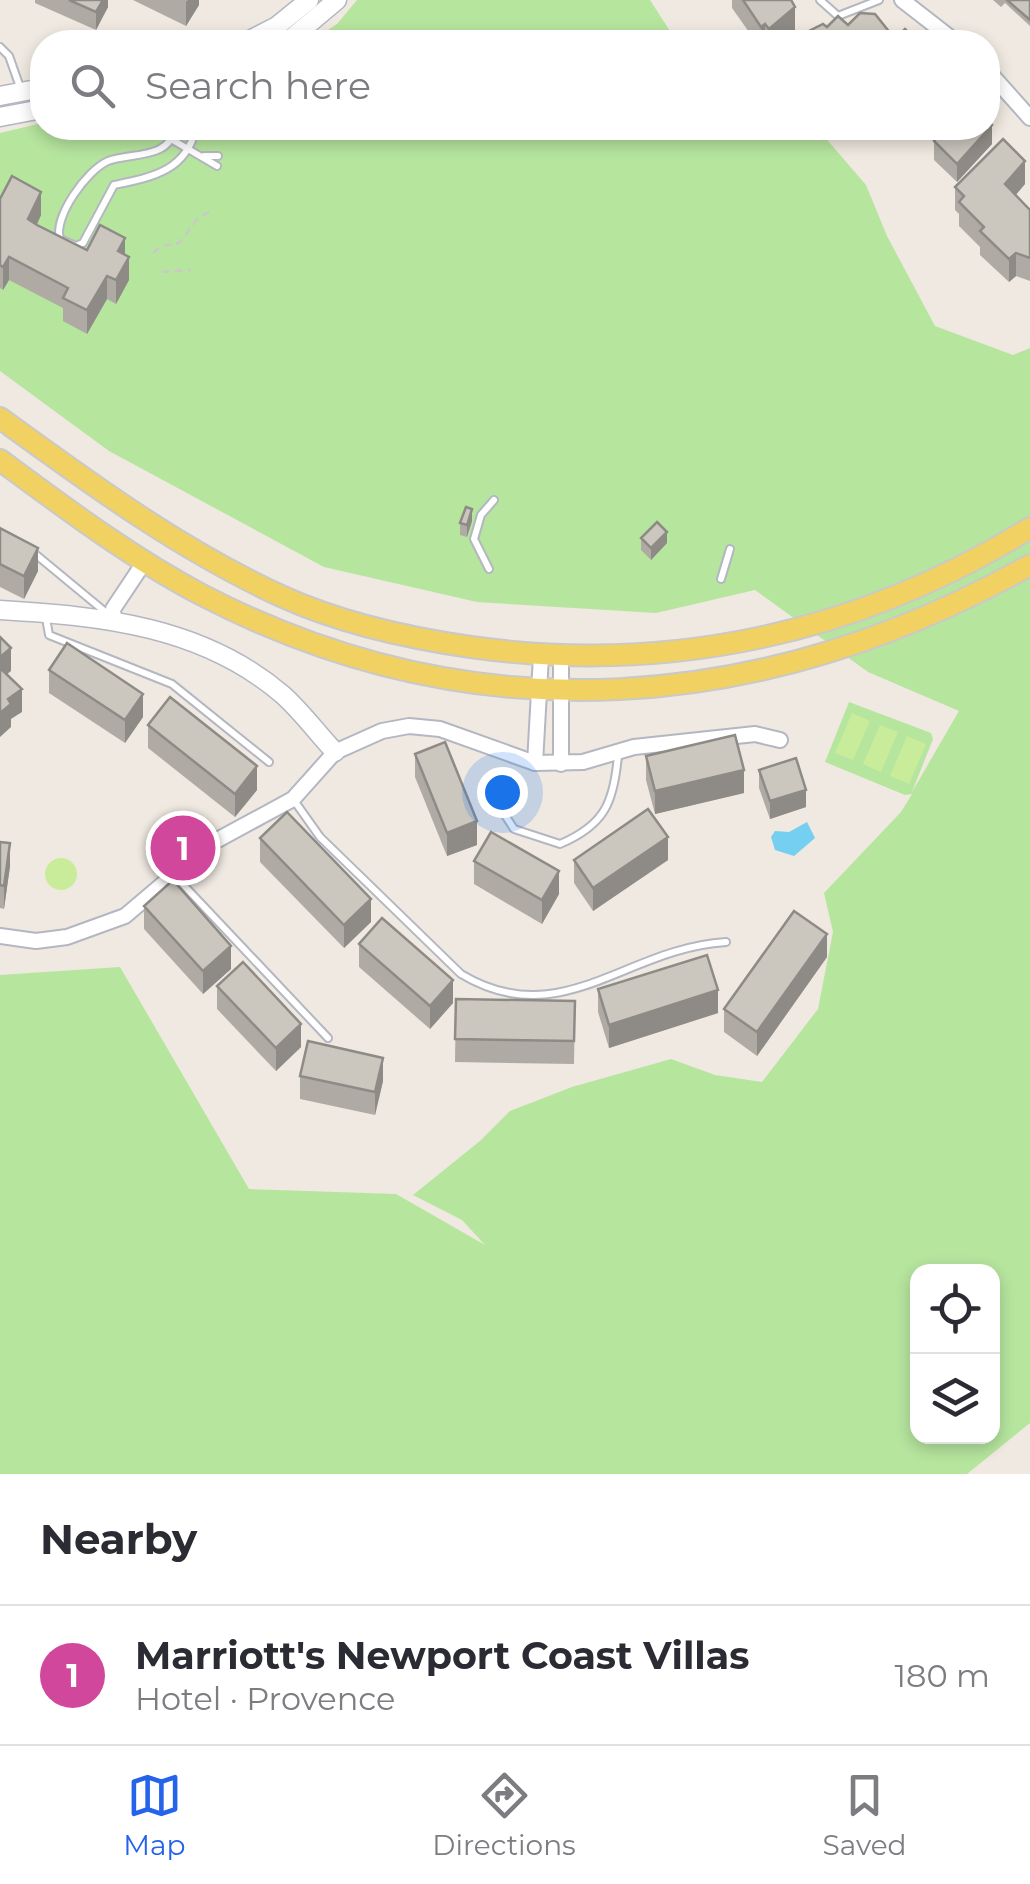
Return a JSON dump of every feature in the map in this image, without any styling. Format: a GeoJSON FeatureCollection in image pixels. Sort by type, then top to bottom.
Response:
{"type":"FeatureCollection","features":[{"type":"Feature","properties":{"kind":"main road"},"geometry":{"type":"LineString","coordinates":[[0,418],[120,507],[212,562],[286,598],[434,642],[551,656],[628,657],[722,647],[841,619],[936,583],[1030,528]]}},
{"type":"Feature","properties":{"kind":"main road"},"geometry":{"type":"LineString","coordinates":[[0,460],[145,562],[202,595],[338,650],[404,668],[550,689],[640,690],[792,666],[877,639],[953,608],[1030,565]]}},
{"type":"Feature","properties":{"kind":"street"},"geometry":{"type":"LineString","coordinates":[[270,30],[309,0]]}},
{"type":"Feature","properties":{"kind":"street"},"geometry":{"type":"LineString","coordinates":[[303,30],[338,0]]}},
{"type":"Feature","properties":{"kind":"street"},"geometry":{"type":"LineString","coordinates":[[902,0],[941,30]]}},
{"type":"Feature","properties":{"kind":"street"},"geometry":{"type":"LineString","coordinates":[[1000,84],[1030,118]]}},
{"type":"Feature","properties":{"kind":"street"},"geometry":{"type":"LineString","coordinates":[[0,96],[30,90]]}},
{"type":"Feature","properties":{"kind":"street"},"geometry":{"type":"LineString","coordinates":[[0,117],[30,111]]}},
{"type":"Feature","properties":{"kind":"street"},"geometry":{"type":"LineString","coordinates":[[114,620],[113,609],[145,562]]}},
{"type":"Feature","properties":{"kind":"street"},"geometry":{"type":"LineString","coordinates":[[0,610],[114,620],[217,650],[284,696],[335,752]]}},
{"type":"Feature","properties":{"kind":"street"},"geometry":{"type":"LineString","coordinates":[[535,763],[550,689],[551,656]]}},
{"type":"Feature","properties":{"kind":"street"},"geometry":{"type":"LineString","coordinates":[[550,689],[561,764]]}},
{"type":"Feature","properties":{"kind":"street"},"geometry":{"type":"LineString","coordinates":[[0,936],[36,941],[96,929],[125,916],[172,872],[210,844],[292,799],[335,752],[382,732],[409,726],[440,729],[535,763],[561,764],[618,754],[634,747],[755,734],[780,740]]}},
{"type":"Feature","properties":{"kind":"lane"},"geometry":{"type":"LineString","coordinates":[[820,0],[828,11],[845,16],[879,0]]}},
{"type":"Feature","properties":{"kind":"lane"},"geometry":{"type":"LineString","coordinates":[[0,47],[9,56],[22,92]]}},
{"type":"Feature","properties":{"kind":"lane"},"geometry":{"type":"LineString","coordinates":[[170,140],[153,153],[107,162],[95,171],[60,221],[60,240],[76,246],[83,243],[114,185],[156,176],[174,167],[192,140]]}},
{"type":"Feature","properties":{"kind":"lane"},"geometry":{"type":"LineString","coordinates":[[173,140],[218,166]]}},
{"type":"Feature","properties":{"kind":"lane"},"geometry":{"type":"LineString","coordinates":[[204,156],[218,156]]}},
{"type":"Feature","properties":{"kind":"lane"},"geometry":{"type":"LineString","coordinates":[[488,570],[474,539],[481,515],[494,500]]}},
{"type":"Feature","properties":{"kind":"lane"},"geometry":{"type":"LineString","coordinates":[[721,579],[730,549]]}},
{"type":"Feature","properties":{"kind":"lane"},"geometry":{"type":"LineString","coordinates":[[31,551],[114,620]]}},
{"type":"Feature","properties":{"kind":"lane"},"geometry":{"type":"LineString","coordinates":[[45,613],[49,635],[172,684],[269,762]]}},
{"type":"Feature","properties":{"kind":"lane"},"geometry":{"type":"LineString","coordinates":[[486,786],[514,829],[560,844],[590,832],[614,795],[618,754]]}},
{"type":"Feature","properties":{"kind":"lane"},"geometry":{"type":"LineString","coordinates":[[292,799],[320,837],[461,974],[486,989],[520,998],[561,994],[692,944],[726,942]]}},
{"type":"Feature","properties":{"kind":"lane"},"geometry":{"type":"LineString","coordinates":[[172,872],[328,1038]]}},
{"type":"Feature","properties":{"kind":"path"},"geometry":{"type":"LineString","coordinates":[[153,253],[161,246],[179,243],[200,217],[212,211]]}},
{"type":"Feature","properties":{"kind":"path"},"geometry":{"type":"LineString","coordinates":[[162,272],[192,270]]}},
{"type":"Feature","properties":{"kind":"green space"},"geometry":{"type":"Polygon","coordinates":[[[357,0],[650,0],[669,30],[328,30],[357,0]]]}},
{"type":"Feature","properties":{"kind":"green space"},"geometry":{"type":"Polygon","coordinates":[[[30,126],[30,140],[827,140],[866,185],[887,236],[935,326],[1013,355],[1030,348],[1030,1423],[967,1474],[0,1474],[0,975],[120,967],[249,1189],[396,1194],[485,1245],[462,1220],[413,1195],[480,1141],[510,1111],[572,1087],[671,1059],[715,1075],[762,1082],[818,1009],[833,932],[824,893],[901,812],[912,794],[905,795],[825,762],[849,702],[931,733],[933,739],[912,792],[959,711],[868,672],[755,590],[656,613],[477,602],[324,567],[109,451],[0,371],[0,133],[30,126]]]}},
{"type":"Feature","properties":{"kind":"green space"},"geometry":{"type":"Polygon","coordinates":[[[852,713],[870,721],[853,760],[835,753],[852,713]]]}},
{"type":"Feature","properties":{"kind":"green space"},"geometry":{"type":"Polygon","coordinates":[[[880,725],[898,732],[881,772],[863,764],[880,725]]]}},
{"type":"Feature","properties":{"kind":"green space"},"geometry":{"type":"Polygon","coordinates":[[[907,736],[926,744],[909,784],[890,776],[907,736]]]}},
{"type":"Feature","properties":{"kind":"green space"},"geometry":{"type":"Polygon","coordinates":[[[61,858],[72,863],[77,874],[72,885],[61,890],[50,885],[45,874],[50,863],[61,858]]]}},
{"type":"Feature","properties":{"kind":"water"},"geometry":{"type":"Polygon","coordinates":[[[807,822],[815,838],[794,856],[775,850],[771,837],[775,831],[789,832],[807,822]]]}},
{"type":"Feature","properties":{"kind":"building"},"geometry":{"type":"Polygon","coordinates":[[[69,0],[103,0],[96,12],[69,0]]]}},
{"type":"Feature","properties":{"kind":"building"},"geometry":{"type":"Polygon","coordinates":[[[743,0],[791,0],[795,7],[769,29],[765,24],[761,27],[743,0]]]}},
{"type":"Feature","properties":{"kind":"building"},"geometry":{"type":"Polygon","coordinates":[[[1007,0],[1030,0],[1030,20],[1007,0]]]}},
{"type":"Feature","properties":{"kind":"building"},"geometry":{"type":"Polygon","coordinates":[[[860,13],[875,14],[888,30],[811,30],[823,24],[827,27],[838,16],[848,25],[860,13]]]}},
{"type":"Feature","properties":{"kind":"building"},"geometry":{"type":"Polygon","coordinates":[[[1003,139],[1025,161],[1005,184],[1030,210],[1030,258],[1016,253],[1009,259],[980,231],[984,227],[959,202],[964,196],[955,187],[1003,139]]]}},
{"type":"Feature","properties":{"kind":"building"},"geometry":{"type":"Polygon","coordinates":[[[935,140],[979,140],[957,164],[935,140]]]}},
{"type":"Feature","properties":{"kind":"building"},"geometry":{"type":"Polygon","coordinates":[[[12,176],[41,192],[28,219],[37,225],[87,250],[100,225],[125,238],[118,251],[129,257],[116,280],[107,276],[87,310],[63,298],[68,288],[9,257],[3,267],[0,265],[0,199],[12,176]]]}},
{"type":"Feature","properties":{"kind":"building"},"geometry":{"type":"Polygon","coordinates":[[[466,507],[472,509],[467,525],[460,523],[466,507]]]}},
{"type":"Feature","properties":{"kind":"building"},"geometry":{"type":"Polygon","coordinates":[[[657,522],[667,532],[651,548],[641,538],[657,522]]]}},
{"type":"Feature","properties":{"kind":"building"},"geometry":{"type":"Polygon","coordinates":[[[0,528],[38,548],[24,576],[0,564],[0,528]]]}},
{"type":"Feature","properties":{"kind":"building"},"geometry":{"type":"Polygon","coordinates":[[[0,637],[11,648],[0,657],[0,637]]]}},
{"type":"Feature","properties":{"kind":"building"},"geometry":{"type":"Polygon","coordinates":[[[67,643],[143,694],[125,720],[49,670],[67,643]]]}},
{"type":"Feature","properties":{"kind":"building"},"geometry":{"type":"Polygon","coordinates":[[[0,668],[22,689],[8,699],[11,704],[0,713],[0,668]]]}},
{"type":"Feature","properties":{"kind":"building"},"geometry":{"type":"Polygon","coordinates":[[[170,697],[257,766],[235,794],[148,725],[170,697]]]}},
{"type":"Feature","properties":{"kind":"building"},"geometry":{"type":"Polygon","coordinates":[[[735,735],[744,770],[655,791],[646,756],[735,735]]]}},
{"type":"Feature","properties":{"kind":"building"},"geometry":{"type":"Polygon","coordinates":[[[445,742],[477,821],[447,833],[415,754],[445,742]]]}},
{"type":"Feature","properties":{"kind":"building"},"geometry":{"type":"Polygon","coordinates":[[[796,758],[806,790],[770,801],[759,770],[796,758]]]}},
{"type":"Feature","properties":{"kind":"building"},"geometry":{"type":"Polygon","coordinates":[[[648,809],[668,837],[593,888],[574,860],[648,809]]]}},
{"type":"Feature","properties":{"kind":"building"},"geometry":{"type":"Polygon","coordinates":[[[287,812],[371,899],[344,925],[260,838],[287,812]]]}},
{"type":"Feature","properties":{"kind":"building"},"geometry":{"type":"Polygon","coordinates":[[[491,832],[559,871],[542,900],[474,861],[491,832]]]}},
{"type":"Feature","properties":{"kind":"building"},"geometry":{"type":"Polygon","coordinates":[[[0,842],[10,843],[4,886],[0,885],[0,842]]]}},
{"type":"Feature","properties":{"kind":"building"},"geometry":{"type":"Polygon","coordinates":[[[173,880],[231,946],[203,971],[144,906],[173,880]]]}},
{"type":"Feature","properties":{"kind":"building"},"geometry":{"type":"Polygon","coordinates":[[[794,911],[827,934],[757,1032],[724,1009],[794,911]]]}},
{"type":"Feature","properties":{"kind":"building"},"geometry":{"type":"Polygon","coordinates":[[[382,918],[453,980],[430,1006],[359,944],[382,918]]]}},
{"type":"Feature","properties":{"kind":"building"},"geometry":{"type":"Polygon","coordinates":[[[707,955],[718,990],[609,1025],[598,989],[707,955]]]}},
{"type":"Feature","properties":{"kind":"building"},"geometry":{"type":"Polygon","coordinates":[[[243,962],[301,1024],[276,1048],[217,986],[243,962]]]}},
{"type":"Feature","properties":{"kind":"building"},"geometry":{"type":"Polygon","coordinates":[[[456,999],[575,1001],[574,1041],[455,1039],[456,999]]]}},
{"type":"Feature","properties":{"kind":"building"},"geometry":{"type":"Polygon","coordinates":[[[308,1041],[383,1058],[375,1092],[300,1076],[308,1041]]]}},
{"type":"Feature","properties":{"kind":"place","name":"Marriott's Newport Coast Villas"},"geometry":{"type":"Point","coordinates":[183,848]}}]}
